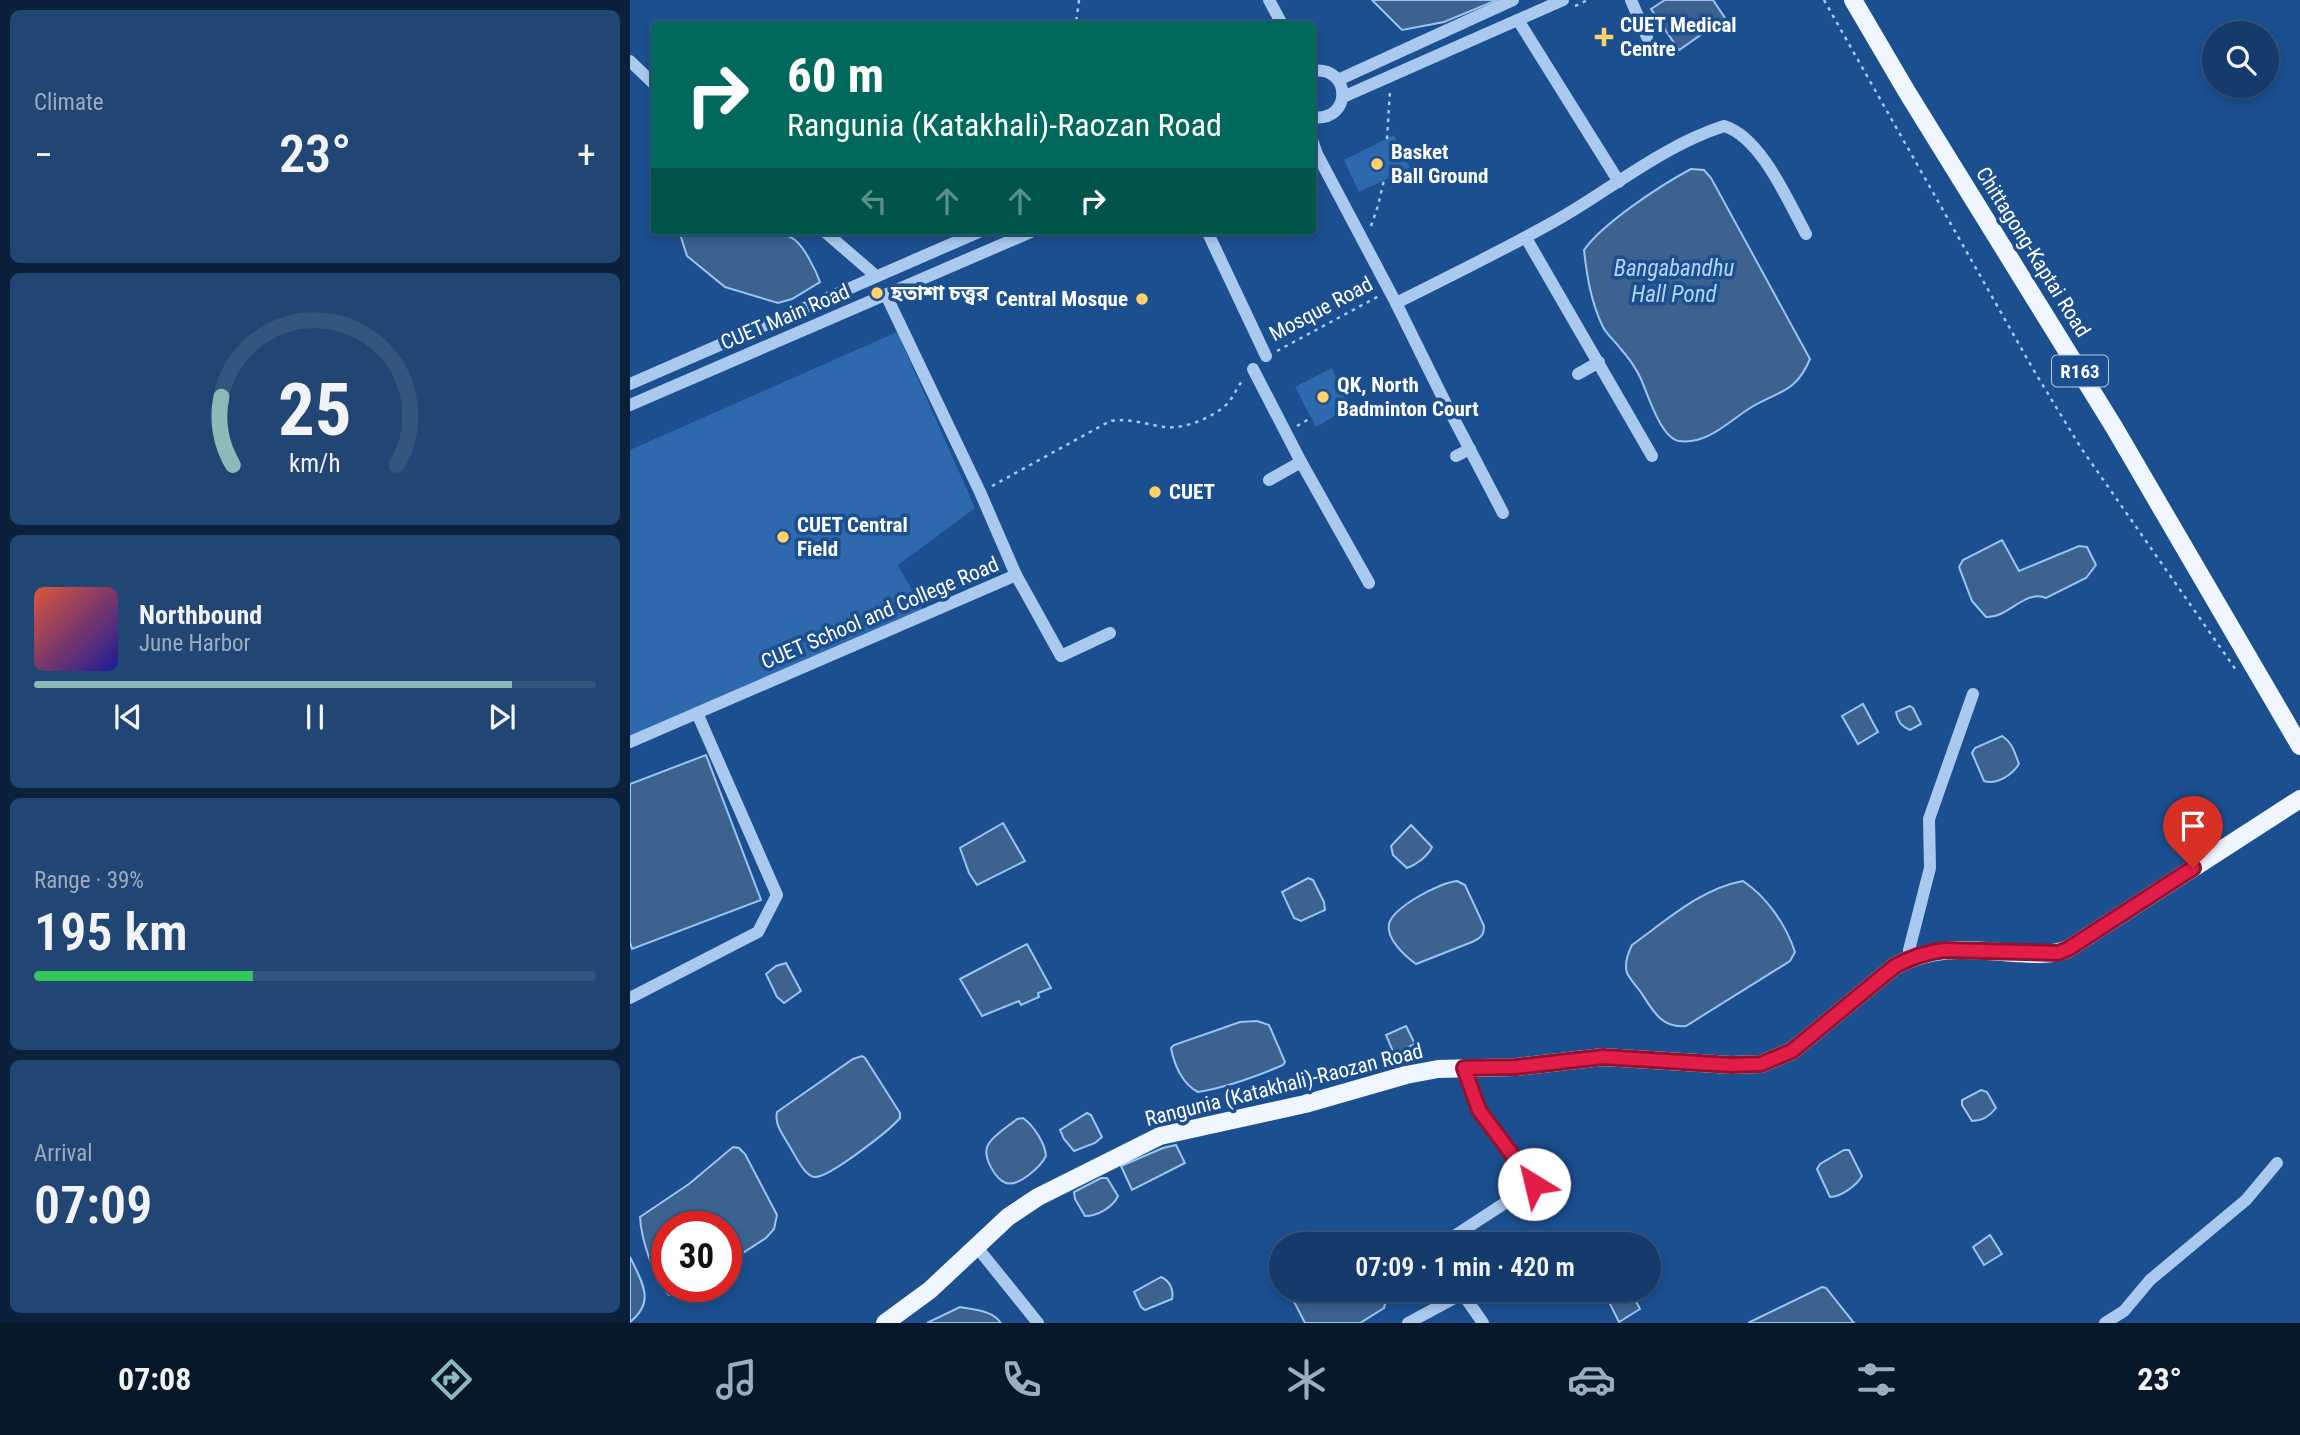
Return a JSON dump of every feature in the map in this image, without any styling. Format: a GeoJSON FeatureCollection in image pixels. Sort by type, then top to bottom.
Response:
{"type":"FeatureCollection","features":[{"type":"Feature","properties":{"kind":"main road","name":"Chittagong-Kaptai Road"},"geometry":{"type":"LineString","coordinates":[[1853,0],[1914,104],[2114,427],[2300,746]]}},
{"type":"Feature","properties":{"kind":"main road","name":"Rangunia (Katakhali)-Raozan Road"},"geometry":{"type":"LineString","coordinates":[[885,1323],[930,1290],[1008,1217],[1038,1197],[1160,1136],[1306,1104],[1406,1075],[1438,1069],[1516,1067],[1603,1057],[1731,1065],[1761,1064],[1792,1051],[1895,966],[1910,958],[1945,950],[2049,955],[2068,949],[2300,799]]}},
{"type":"Feature","properties":{"kind":"street"},"geometry":{"type":"LineString","coordinates":[[1269,0],[1280,21]]}},
{"type":"Feature","properties":{"kind":"street"},"geometry":{"type":"LineString","coordinates":[[1338,80],[1513,0]]}},
{"type":"Feature","properties":{"kind":"street"},"geometry":{"type":"LineString","coordinates":[[1343,97],[1563,0]]}},
{"type":"Feature","properties":{"kind":"street"},"geometry":{"type":"LineString","coordinates":[[1631,0],[1647,37]]}},
{"type":"Feature","properties":{"kind":"street"},"geometry":{"type":"LineString","coordinates":[[1518,20],[1624,179]]}},
{"type":"Feature","properties":{"kind":"street"},"geometry":{"type":"LineString","coordinates":[[630,61],[651,81]]}},
{"type":"Feature","properties":{"kind":"street"},"geometry":{"type":"LineString","coordinates":[[1316,71],[1326,71],[1338,80],[1343,97],[1339,107],[1330,115],[1316,117]]}},
{"type":"Feature","properties":{"kind":"street"},"geometry":{"type":"LineString","coordinates":[[1396,303],[1526,238],[1672,147],[1724,126],[1732,128],[1748,140],[1769,168],[1806,234]]}},
{"type":"Feature","properties":{"kind":"street"},"geometry":{"type":"LineString","coordinates":[[1316,151],[1390,289],[1503,513]]}},
{"type":"Feature","properties":{"kind":"street"},"geometry":{"type":"LineString","coordinates":[[829,235],[876,276]]}},
{"type":"Feature","properties":{"kind":"street","name":"CUET Main Road"},"geometry":{"type":"LineString","coordinates":[[630,384],[972,235]]}},
{"type":"Feature","properties":{"kind":"street","name":"CUET Main Road"},"geometry":{"type":"LineString","coordinates":[[630,405],[1024,235]]}},
{"type":"Feature","properties":{"kind":"street"},"geometry":{"type":"LineString","coordinates":[[1209,235],[1266,356]]}},
{"type":"Feature","properties":{"kind":"street"},"geometry":{"type":"LineString","coordinates":[[1526,238],[1652,456]]}},
{"type":"Feature","properties":{"kind":"street","name":"CUET School and College Road"},"geometry":{"type":"LineString","coordinates":[[630,742],[1016,575],[980,492],[886,295]]}},
{"type":"Feature","properties":{"kind":"street"},"geometry":{"type":"LineString","coordinates":[[1578,374],[1599,362]]}},
{"type":"Feature","properties":{"kind":"street"},"geometry":{"type":"LineString","coordinates":[[1253,369],[1301,462],[1369,583]]}},
{"type":"Feature","properties":{"kind":"street"},"geometry":{"type":"LineString","coordinates":[[1456,456],[1470,449]]}},
{"type":"Feature","properties":{"kind":"street"},"geometry":{"type":"LineString","coordinates":[[1269,480],[1301,462]]}},
{"type":"Feature","properties":{"kind":"street"},"geometry":{"type":"LineString","coordinates":[[1016,575],[1061,656],[1110,633]]}},
{"type":"Feature","properties":{"kind":"street"},"geometry":{"type":"LineString","coordinates":[[1910,958],[1909,950],[1930,869],[1929,819],[1973,694]]}},
{"type":"Feature","properties":{"kind":"street"},"geometry":{"type":"LineString","coordinates":[[630,998],[758,932],[777,895],[698,713]]}},
{"type":"Feature","properties":{"kind":"street"},"geometry":{"type":"LineString","coordinates":[[1461,1232],[1534,1184],[1479,1110],[1464,1068]]}},
{"type":"Feature","properties":{"kind":"street"},"geometry":{"type":"LineString","coordinates":[[2105,1323],[2124,1311],[2150,1280],[2246,1200],[2277,1163]]}},
{"type":"Feature","properties":{"kind":"street"},"geometry":{"type":"LineString","coordinates":[[976,1246],[1038,1323]]}},
{"type":"Feature","properties":{"kind":"street"},"geometry":{"type":"LineString","coordinates":[[1408,1323],[1444,1302]]}},
{"type":"Feature","properties":{"kind":"street"},"geometry":{"type":"LineString","coordinates":[[1468,1302],[1483,1323]]}},
{"type":"Feature","properties":{"kind":"path"},"geometry":{"type":"LineString","coordinates":[[1076,21],[1079,0]]}},
{"type":"Feature","properties":{"kind":"path"},"geometry":{"type":"LineString","coordinates":[[1824,0],[2033,369],[2081,448],[2240,677]]}},
{"type":"Feature","properties":{"kind":"path"},"geometry":{"type":"LineString","coordinates":[[1387,139],[1391,76]]}},
{"type":"Feature","properties":{"kind":"path"},"geometry":{"type":"LineString","coordinates":[[1364,242],[1378,206],[1384,180]]}},
{"type":"Feature","properties":{"kind":"path","name":"Mosque Road"},"geometry":{"type":"LineString","coordinates":[[1266,356],[1390,289]]}},
{"type":"Feature","properties":{"kind":"path"},"geometry":{"type":"LineString","coordinates":[[980,492],[1014,476],[1110,421],[1122,419],[1168,428],[1191,424],[1221,410],[1253,369]]}},
{"type":"Feature","properties":{"kind":"shaded area","name":"Basket Ball Ground"},"geometry":{"type":"Polygon","coordinates":[[[1394,135],[1410,168],[1359,192],[1344,160],[1394,135]]]}},
{"type":"Feature","properties":{"kind":"shaded area","name":"CUET Central Field"},"geometry":{"type":"Polygon","coordinates":[[[897,332],[975,508],[898,565],[925,614],[630,739],[630,450],[897,332]]]}},
{"type":"Feature","properties":{"kind":"shaded area","name":"QK, North Badminton Court"},"geometry":{"type":"Polygon","coordinates":[[[1332,368],[1349,407],[1316,427],[1295,387],[1332,368]]]}},
{"type":"Feature","properties":{"kind":"water"},"geometry":{"type":"Polygon","coordinates":[[[1372,0],[1497,0],[1444,22],[1402,30],[1372,0]]]}},
{"type":"Feature","properties":{"kind":"water"},"geometry":{"type":"Polygon","coordinates":[[[1665,0],[1713,0],[1725,18],[1679,50],[1651,9],[1665,0]]]}},
{"type":"Feature","properties":{"kind":"water","name":"Bangabandhu Hall Pond"},"geometry":{"type":"Polygon","coordinates":[[[1691,169],[1704,170],[1711,178],[1810,359],[1799,379],[1785,390],[1750,408],[1708,436],[1699,440],[1679,441],[1666,432],[1637,371],[1603,327],[1590,289],[1584,250],[1618,217],[1691,169]]]}},
{"type":"Feature","properties":{"kind":"water"},"geometry":{"type":"Polygon","coordinates":[[[680,235],[786,235],[803,248],[820,282],[792,299],[778,303],[725,287],[687,256],[680,235]]]}},
{"type":"Feature","properties":{"kind":"water"},"geometry":{"type":"Polygon","coordinates":[[[2002,540],[2019,571],[2079,546],[2087,547],[2096,565],[2086,578],[2046,598],[2031,597],[2001,614],[1986,617],[1972,601],[1959,567],[1963,560],[2002,540]]]}},
{"type":"Feature","properties":{"kind":"water"},"geometry":{"type":"Polygon","coordinates":[[[1863,704],[1878,732],[1858,744],[1842,716],[1863,704]]]}},
{"type":"Feature","properties":{"kind":"water"},"geometry":{"type":"Polygon","coordinates":[[[1910,706],[1921,724],[1910,730],[1900,723],[1896,712],[1910,706]]]}},
{"type":"Feature","properties":{"kind":"water"},"geometry":{"type":"Polygon","coordinates":[[[2002,736],[2011,745],[2019,764],[2004,778],[1994,782],[1984,781],[1972,753],[1975,748],[2002,736]]]}},
{"type":"Feature","properties":{"kind":"water"},"geometry":{"type":"Polygon","coordinates":[[[706,755],[761,900],[632,949],[630,784],[706,755]]]}},
{"type":"Feature","properties":{"kind":"water"},"geometry":{"type":"Polygon","coordinates":[[[1003,823],[1025,861],[977,885],[969,873],[960,848],[1003,823]]]}},
{"type":"Feature","properties":{"kind":"water"},"geometry":{"type":"Polygon","coordinates":[[[1411,825],[1432,847],[1421,860],[1407,868],[1393,855],[1391,846],[1411,825]]]}},
{"type":"Feature","properties":{"kind":"water"},"geometry":{"type":"Polygon","coordinates":[[[1308,878],[1313,880],[1325,910],[1301,921],[1294,918],[1282,892],[1308,878]]]}},
{"type":"Feature","properties":{"kind":"water"},"geometry":{"type":"Polygon","coordinates":[[[1457,881],[1465,885],[1484,926],[1483,934],[1472,942],[1416,964],[1393,941],[1389,930],[1392,917],[1418,897],[1457,881]]]}},
{"type":"Feature","properties":{"kind":"water"},"geometry":{"type":"Polygon","coordinates":[[[1743,881],[1768,903],[1781,922],[1795,952],[1790,961],[1686,1026],[1664,1021],[1653,1011],[1627,973],[1626,962],[1632,945],[1698,898],[1743,881]]]}},
{"type":"Feature","properties":{"kind":"water"},"geometry":{"type":"Polygon","coordinates":[[[1027,944],[1051,988],[1021,1005],[1019,1001],[982,1016],[960,979],[1027,944]]]}},
{"type":"Feature","properties":{"kind":"water"},"geometry":{"type":"Polygon","coordinates":[[[786,963],[801,991],[784,1003],[777,997],[766,974],[776,966],[786,963]]]}},
{"type":"Feature","properties":{"kind":"water"},"geometry":{"type":"Polygon","coordinates":[[[1257,1021],[1269,1025],[1285,1062],[1283,1065],[1209,1090],[1198,1092],[1187,1084],[1174,1060],[1171,1048],[1174,1045],[1240,1022],[1257,1021]]]}},
{"type":"Feature","properties":{"kind":"water"},"geometry":{"type":"Polygon","coordinates":[[[1406,1026],[1415,1044],[1394,1054],[1386,1035],[1406,1026]]]}},
{"type":"Feature","properties":{"kind":"water"},"geometry":{"type":"Polygon","coordinates":[[[862,1056],[900,1113],[900,1118],[845,1162],[814,1177],[803,1169],[782,1135],[777,1112],[853,1059],[862,1056]]]}},
{"type":"Feature","properties":{"kind":"water"},"geometry":{"type":"Polygon","coordinates":[[[1981,1090],[1987,1092],[1996,1108],[1986,1118],[1972,1121],[1962,1105],[1962,1100],[1981,1090]]]}},
{"type":"Feature","properties":{"kind":"water"},"geometry":{"type":"Polygon","coordinates":[[[1087,1113],[1091,1115],[1102,1137],[1095,1143],[1074,1151],[1060,1130],[1087,1113]]]}},
{"type":"Feature","properties":{"kind":"water"},"geometry":{"type":"Polygon","coordinates":[[[1023,1118],[1038,1135],[1046,1156],[1035,1170],[1023,1179],[1006,1183],[991,1167],[987,1155],[988,1145],[997,1134],[1017,1119],[1023,1118]]]}},
{"type":"Feature","properties":{"kind":"water"},"geometry":{"type":"Polygon","coordinates":[[[1176,1145],[1185,1163],[1132,1190],[1121,1166],[1176,1145]]]}},
{"type":"Feature","properties":{"kind":"water"},"geometry":{"type":"Polygon","coordinates":[[[733,1147],[739,1148],[745,1154],[777,1215],[774,1229],[766,1238],[742,1254],[742,1211],[651,1211],[651,1263],[640,1217],[689,1184],[733,1147]]]}},
{"type":"Feature","properties":{"kind":"water"},"geometry":{"type":"Polygon","coordinates":[[[1844,1150],[1849,1150],[1862,1176],[1848,1190],[1830,1197],[1817,1169],[1820,1164],[1844,1150]]]}},
{"type":"Feature","properties":{"kind":"water"},"geometry":{"type":"Polygon","coordinates":[[[1101,1178],[1107,1178],[1118,1196],[1105,1210],[1085,1216],[1074,1192],[1101,1178]]]}},
{"type":"Feature","properties":{"kind":"water"},"geometry":{"type":"Polygon","coordinates":[[[1990,1235],[2002,1254],[1984,1265],[1973,1247],[1990,1235]]]}},
{"type":"Feature","properties":{"kind":"water"},"geometry":{"type":"Polygon","coordinates":[[[630,1257],[642,1283],[645,1299],[643,1307],[630,1322],[630,1257]]]}},
{"type":"Feature","properties":{"kind":"water"},"geometry":{"type":"Polygon","coordinates":[[[1161,1277],[1171,1286],[1172,1299],[1145,1310],[1134,1292],[1161,1277]]]}},
{"type":"Feature","properties":{"kind":"water"},"geometry":{"type":"Polygon","coordinates":[[[1822,1287],[1826,1288],[1854,1323],[1748,1323],[1822,1287]]]}},
{"type":"Feature","properties":{"kind":"water"},"geometry":{"type":"Polygon","coordinates":[[[1294,1302],[1385,1304],[1384,1308],[1360,1323],[1305,1323],[1294,1302]]]}},
{"type":"Feature","properties":{"kind":"water"},"geometry":{"type":"Polygon","coordinates":[[[1609,1302],[1636,1302],[1640,1309],[1619,1322],[1609,1302]]]}},
{"type":"Feature","properties":{"kind":"water"},"geometry":{"type":"Polygon","coordinates":[[[960,1307],[988,1313],[1001,1323],[927,1323],[960,1307]]]}},
{"type":"Feature","properties":{"kind":"place","name":"CUET Medical Centre"},"geometry":{"type":"Point","coordinates":[1604,37]}},
{"type":"Feature","properties":{"kind":"place","name":"Basket Ball Ground"},"geometry":{"type":"Point","coordinates":[1377,164]}},
{"type":"Feature","properties":{"kind":"place","name":"হতাশা চত্ত্বর"},"geometry":{"type":"Point","coordinates":[877,293]}},
{"type":"Feature","properties":{"kind":"place","name":"Central Mosque"},"geometry":{"type":"Point","coordinates":[1142,299]}},
{"type":"Feature","properties":{"kind":"place","name":"QK, North Badminton Court"},"geometry":{"type":"Point","coordinates":[1323,397]}},
{"type":"Feature","properties":{"kind":"place","name":"CUET"},"geometry":{"type":"Point","coordinates":[1155,492]}},
{"type":"Feature","properties":{"kind":"place","name":"CUET Central Field"},"geometry":{"type":"Point","coordinates":[783,537]}},
{"type":"Feature","properties":{"kind":"route"},"geometry":{"type":"LineString","coordinates":[[1534,1184],[1479,1110],[1464,1068],[1516,1067],[1603,1057],[1731,1065],[1761,1064],[1792,1051],[1895,966],[1910,958],[1945,950],[2049,955],[2058,953],[2193,868]]}}]}
